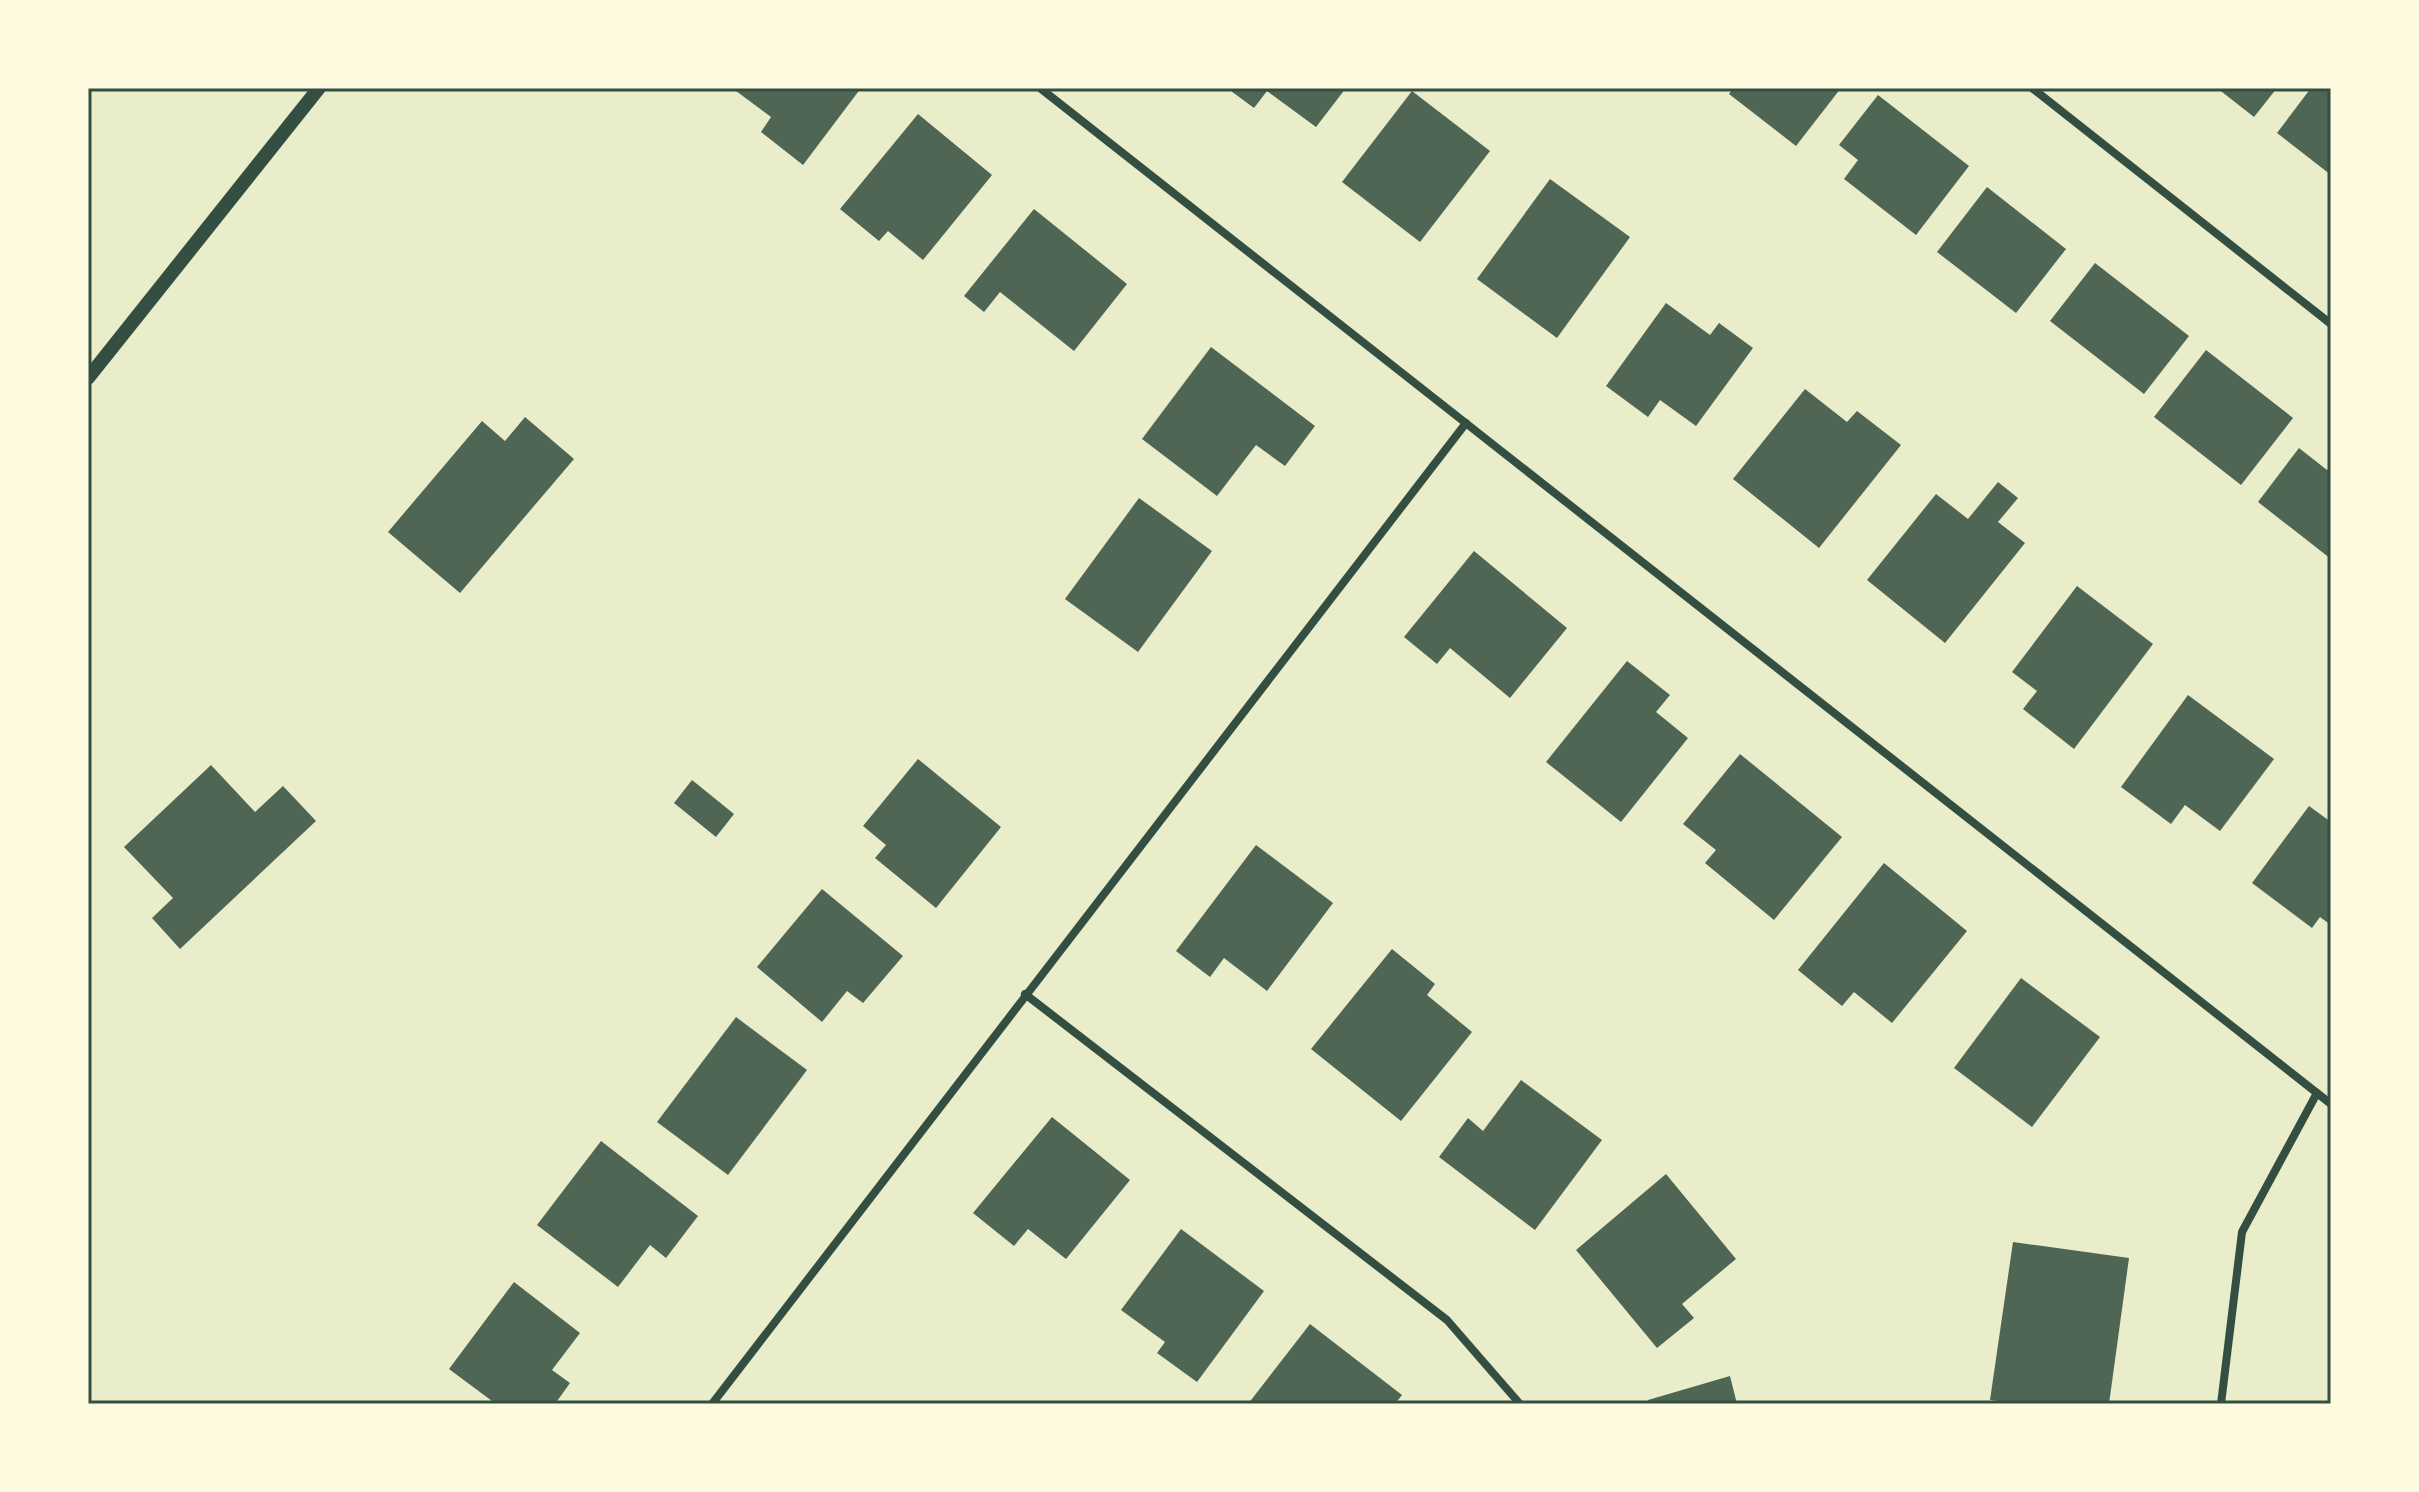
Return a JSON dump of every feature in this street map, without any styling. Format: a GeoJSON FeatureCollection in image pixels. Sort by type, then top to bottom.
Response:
{"type":"FeatureCollection","features":[{"type":"Feature","properties":{"kind":"street"},"geometry":{"type":"LineString","coordinates":[[88,378],[319,88]]}},
{"type":"Feature","properties":{"kind":"street"},"geometry":{"type":"LineString","coordinates":[[1040,88],[2331,1104]]}},
{"type":"Feature","properties":{"kind":"street"},"geometry":{"type":"LineString","coordinates":[[2032,88],[2331,324]]}},
{"type":"Feature","properties":{"kind":"street"},"geometry":{"type":"LineString","coordinates":[[712,1404],[1466,423]]}},
{"type":"Feature","properties":{"kind":"street"},"geometry":{"type":"LineString","coordinates":[[1025,994],[1447,1320],[1520,1404]]}},
{"type":"Feature","properties":{"kind":"street"},"geometry":{"type":"LineString","coordinates":[[2221,1404],[2242,1232],[2317,1093]]}},
{"type":"Feature","properties":{"kind":"building"},"geometry":{"type":"Polygon","coordinates":[[[732,88],[861,88],[803,165],[761,132],[771,117],[732,88]]]}},
{"type":"Feature","properties":{"kind":"building"},"geometry":{"type":"Polygon","coordinates":[[[1227,88],[1346,88],[1316,127],[1267,91],[1254,108],[1227,88]]]}},
{"type":"Feature","properties":{"kind":"building"},"geometry":{"type":"Polygon","coordinates":[[[1733,88],[1841,88],[1796,146],[1729,94],[1733,88]]]}},
{"type":"Feature","properties":{"kind":"building"},"geometry":{"type":"Polygon","coordinates":[[[2217,88],[2277,88],[2254,117],[2217,88]]]}},
{"type":"Feature","properties":{"kind":"building"},"geometry":{"type":"Polygon","coordinates":[[[2311,88],[2331,88],[2331,175],[2277,133],[2311,88]]]}},
{"type":"Feature","properties":{"kind":"building"},"geometry":{"type":"Polygon","coordinates":[[[1412,91],[1490,151],[1420,242],[1342,182],[1412,91]]]}},
{"type":"Feature","properties":{"kind":"building"},"geometry":{"type":"Polygon","coordinates":[[[1878,95],[1969,166],[1916,235],[1844,179],[1858,160],[1839,145],[1878,95]]]}},
{"type":"Feature","properties":{"kind":"building"},"geometry":{"type":"Polygon","coordinates":[[[918,114],[992,175],[923,260],[888,231],[879,241],[840,209],[918,114]]]}},
{"type":"Feature","properties":{"kind":"building"},"geometry":{"type":"Polygon","coordinates":[[[1550,179],[1630,237],[1557,338],[1477,279],[1550,179]]]}},
{"type":"Feature","properties":{"kind":"building"},"geometry":{"type":"Polygon","coordinates":[[[1987,187],[2066,249],[2016,313],[1937,252],[1987,187]]]}},
{"type":"Feature","properties":{"kind":"building"},"geometry":{"type":"Polygon","coordinates":[[[1034,209],[1127,284],[1074,351],[1000,292],[984,312],[964,296],[1034,209]]]}},
{"type":"Feature","properties":{"kind":"building"},"geometry":{"type":"Polygon","coordinates":[[[2095,263],[2189,336],[2144,394],[2050,321],[2095,263]]]}},
{"type":"Feature","properties":{"kind":"building"},"geometry":{"type":"Polygon","coordinates":[[[1666,303],[1710,335],[1719,323],[1753,348],[1696,426],[1660,400],[1648,417],[1606,386],[1666,303]]]}},
{"type":"Feature","properties":{"kind":"building"},"geometry":{"type":"Polygon","coordinates":[[[1211,347],[1315,426],[1285,466],[1256,445],[1217,496],[1142,439],[1211,347]]]}},
{"type":"Feature","properties":{"kind":"building"},"geometry":{"type":"Polygon","coordinates":[[[2206,350],[2293,418],[2241,485],[2154,417],[2206,350]]]}},
{"type":"Feature","properties":{"kind":"building"},"geometry":{"type":"Polygon","coordinates":[[[1805,389],[1847,422],[1857,411],[1901,445],[1819,548],[1733,479],[1805,389]]]}},
{"type":"Feature","properties":{"kind":"building"},"geometry":{"type":"Polygon","coordinates":[[[525,417],[574,459],[460,593],[388,532],[482,421],[505,441],[525,417]]]}},
{"type":"Feature","properties":{"kind":"building"},"geometry":{"type":"Polygon","coordinates":[[[2299,448],[2327,470],[2331,465],[2331,559],[2258,502],[2299,448]]]}},
{"type":"Feature","properties":{"kind":"building"},"geometry":{"type":"Polygon","coordinates":[[[1998,482],[2018,498],[1998,522],[2025,543],[1945,643],[1867,580],[1936,494],[1968,519],[1998,482]]]}},
{"type":"Feature","properties":{"kind":"building"},"geometry":{"type":"Polygon","coordinates":[[[1139,498],[1212,551],[1138,652],[1065,599],[1139,498]]]}},
{"type":"Feature","properties":{"kind":"building"},"geometry":{"type":"Polygon","coordinates":[[[1474,551],[1567,628],[1510,698],[1450,648],[1437,664],[1404,637],[1474,551]]]}},
{"type":"Feature","properties":{"kind":"building"},"geometry":{"type":"Polygon","coordinates":[[[2077,586],[2153,644],[2074,749],[2023,709],[2037,691],[2012,672],[2077,586]]]}},
{"type":"Feature","properties":{"kind":"building"},"geometry":{"type":"Polygon","coordinates":[[[1627,661],[1670,695],[1656,712],[1688,738],[1621,822],[1546,762],[1627,661]]]}},
{"type":"Feature","properties":{"kind":"building"},"geometry":{"type":"Polygon","coordinates":[[[2188,695],[2274,759],[2220,831],[2185,805],[2171,824],[2121,787],[2188,695]]]}},
{"type":"Feature","properties":{"kind":"building"},"geometry":{"type":"Polygon","coordinates":[[[1740,754],[1842,837],[1774,920],[1705,863],[1716,850],[1683,824],[1740,754]]]}},
{"type":"Feature","properties":{"kind":"building"},"geometry":{"type":"Polygon","coordinates":[[[918,759],[1001,827],[936,908],[875,858],[886,845],[863,826],[918,759]]]}},
{"type":"Feature","properties":{"kind":"building"},"geometry":{"type":"Polygon","coordinates":[[[211,765],[255,812],[283,786],[316,821],[180,949],[152,918],[173,898],[124,847],[211,765]]]}},
{"type":"Feature","properties":{"kind":"building"},"geometry":{"type":"Polygon","coordinates":[[[692,780],[734,814],[716,837],[674,803],[692,780]]]}},
{"type":"Feature","properties":{"kind":"building"},"geometry":{"type":"Polygon","coordinates":[[[2309,806],[2331,822],[2331,925],[2320,917],[2312,928],[2252,883],[2309,806]]]}},
{"type":"Feature","properties":{"kind":"building"},"geometry":{"type":"Polygon","coordinates":[[[1256,845],[1333,903],[1267,991],[1224,958],[1210,977],[1176,951],[1256,845]]]}},
{"type":"Feature","properties":{"kind":"building"},"geometry":{"type":"Polygon","coordinates":[[[1884,863],[1967,931],[1892,1023],[1854,992],[1842,1006],[1798,970],[1884,863]]]}},
{"type":"Feature","properties":{"kind":"building"},"geometry":{"type":"Polygon","coordinates":[[[822,889],[903,956],[863,1003],[847,991],[822,1022],[757,967],[822,889]]]}},
{"type":"Feature","properties":{"kind":"building"},"geometry":{"type":"Polygon","coordinates":[[[1392,949],[1435,984],[1427,995],[1472,1032],[1401,1121],[1311,1049],[1392,949]]]}},
{"type":"Feature","properties":{"kind":"building"},"geometry":{"type":"Polygon","coordinates":[[[2021,978],[2100,1037],[2032,1127],[1954,1068],[2021,978]]]}},
{"type":"Feature","properties":{"kind":"building"},"geometry":{"type":"Polygon","coordinates":[[[736,1017],[807,1070],[728,1175],[657,1122],[736,1017]]]}},
{"type":"Feature","properties":{"kind":"building"},"geometry":{"type":"Polygon","coordinates":[[[1521,1080],[1602,1140],[1535,1230],[1439,1157],[1468,1118],[1483,1131],[1521,1080]]]}},
{"type":"Feature","properties":{"kind":"building"},"geometry":{"type":"Polygon","coordinates":[[[1052,1117],[1130,1180],[1066,1259],[1028,1229],[1014,1246],[973,1213],[1052,1117]]]}},
{"type":"Feature","properties":{"kind":"building"},"geometry":{"type":"Polygon","coordinates":[[[601,1141],[698,1216],[666,1258],[650,1245],[618,1287],[537,1225],[601,1141]]]}},
{"type":"Feature","properties":{"kind":"building"},"geometry":{"type":"Polygon","coordinates":[[[1666,1174],[1736,1259],[1682,1304],[1694,1318],[1657,1348],[1576,1250],[1666,1174]]]}},
{"type":"Feature","properties":{"kind":"building"},"geometry":{"type":"Polygon","coordinates":[[[1181,1229],[1264,1291],[1197,1382],[1157,1353],[1165,1342],[1121,1310],[1181,1229]]]}},
{"type":"Feature","properties":{"kind":"building"},"geometry":{"type":"Polygon","coordinates":[[[2013,1242],[2129,1258],[2109,1404],[2019,1404],[1990,1400],[2013,1242]]]}},
{"type":"Feature","properties":{"kind":"building"},"geometry":{"type":"Polygon","coordinates":[[[514,1282],[580,1333],[552,1370],[570,1383],[555,1404],[496,1404],[449,1369],[514,1282]]]}},
{"type":"Feature","properties":{"kind":"building"},"geometry":{"type":"Polygon","coordinates":[[[1310,1324],[1402,1395],[1395,1404],[1248,1404],[1310,1324]]]}},
{"type":"Feature","properties":{"kind":"building"},"geometry":{"type":"Polygon","coordinates":[[[1730,1376],[1737,1404],[1650,1404],[1648,1400],[1730,1376]]]}}]}
